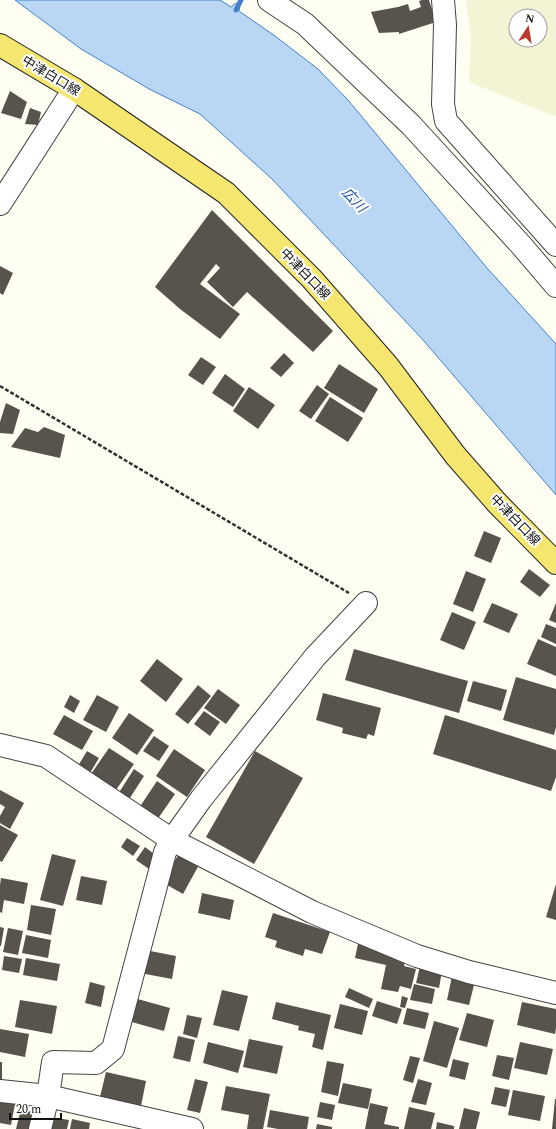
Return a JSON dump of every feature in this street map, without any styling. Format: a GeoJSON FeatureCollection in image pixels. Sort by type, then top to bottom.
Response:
{"type":"FeatureCollection","features":[{"type":"Feature","properties":{"kind":"main road","name":"中津白口線"},"geometry":{"type":"LineString","coordinates":[[0,45],[74,89],[226,194],[312,279],[388,366],[455,455],[497,503],[556,563]]}},
{"type":"Feature","properties":{"kind":"street"},"geometry":{"type":"LineString","coordinates":[[270,0],[305,24],[411,125],[521,245],[556,286]]}},
{"type":"Feature","properties":{"kind":"street"},"geometry":{"type":"LineString","coordinates":[[443,0],[445,24],[443,104],[446,120],[556,245]]}},
{"type":"Feature","properties":{"kind":"street"},"geometry":{"type":"LineString","coordinates":[[0,204],[74,89]]}},
{"type":"Feature","properties":{"kind":"street"},"geometry":{"type":"LineString","coordinates":[[40,1129],[48,1096],[53,1062],[96,1063],[113,1049],[165,852],[172,840],[201,799],[315,657],[366,603]]}},
{"type":"Feature","properties":{"kind":"street"},"geometry":{"type":"LineString","coordinates":[[0,745],[46,756],[172,840],[312,912],[417,956],[469,972],[556,993]]}},
{"type":"Feature","properties":{"kind":"street"},"geometry":{"type":"LineString","coordinates":[[0,1091],[48,1096],[185,1128]]}},
{"type":"Feature","properties":{"kind":"path"},"geometry":{"type":"LineString","coordinates":[[0,386],[366,603]]}},
{"type":"Feature","properties":{"kind":"green space"},"geometry":{"type":"Polygon","coordinates":[[[466,0],[556,0],[556,117],[469,82],[471,36],[466,0]]]}},
{"type":"Feature","properties":{"kind":"water","name":"広川"},"geometry":{"type":"Polygon","coordinates":[[[15,0],[220,0],[231,7],[236,3],[240,6],[239,11],[318,69],[348,100],[487,268],[556,344],[556,495],[424,341],[272,179],[200,114],[151,90],[81,49],[15,0]]]}},
{"type":"Feature","properties":{"kind":"building"},"geometry":{"type":"Polygon","coordinates":[[[429,0],[436,22],[399,34],[399,32],[379,33],[371,12],[408,4],[410,11],[421,7],[419,1],[429,0]]]}},
{"type":"Feature","properties":{"kind":"building"},"geometry":{"type":"Polygon","coordinates":[[[10,91],[27,102],[21,119],[1,113],[10,91]]]}},
{"type":"Feature","properties":{"kind":"building"},"geometry":{"type":"Polygon","coordinates":[[[30,108],[41,112],[38,125],[25,124],[30,108]]]}},
{"type":"Feature","properties":{"kind":"building"},"geometry":{"type":"Polygon","coordinates":[[[212,210],[333,331],[313,352],[247,292],[233,307],[207,282],[220,268],[216,264],[200,284],[240,314],[220,339],[180,309],[155,287],[212,210]]]}},
{"type":"Feature","properties":{"kind":"building"},"geometry":{"type":"Polygon","coordinates":[[[0,266],[13,273],[3,295],[0,293],[0,266]]]}},
{"type":"Feature","properties":{"kind":"building"},"geometry":{"type":"Polygon","coordinates":[[[284,353],[294,363],[281,377],[270,368],[284,353]]]}},
{"type":"Feature","properties":{"kind":"building"},"geometry":{"type":"Polygon","coordinates":[[[201,357],[216,367],[203,385],[188,375],[201,357]]]}},
{"type":"Feature","properties":{"kind":"building"},"geometry":{"type":"Polygon","coordinates":[[[339,364],[378,389],[364,413],[324,388],[339,364]]]}},
{"type":"Feature","properties":{"kind":"building"},"geometry":{"type":"Polygon","coordinates":[[[225,374],[245,389],[233,407],[212,393],[225,374]]]}},
{"type":"Feature","properties":{"kind":"building"},"geometry":{"type":"Polygon","coordinates":[[[317,385],[329,394],[311,419],[299,411],[317,385]]]}},
{"type":"Feature","properties":{"kind":"building"},"geometry":{"type":"Polygon","coordinates":[[[249,387],[275,405],[258,429],[233,411],[249,387]]]}},
{"type":"Feature","properties":{"kind":"building"},"geometry":{"type":"Polygon","coordinates":[[[330,397],[363,418],[348,442],[315,421],[330,397]]]}},
{"type":"Feature","properties":{"kind":"building"},"geometry":{"type":"Polygon","coordinates":[[[6,403],[20,410],[13,434],[0,433],[0,422],[6,403]]]}},
{"type":"Feature","properties":{"kind":"building"},"geometry":{"type":"Polygon","coordinates":[[[44,427],[65,435],[60,458],[11,447],[25,428],[38,432],[44,427]]]}},
{"type":"Feature","properties":{"kind":"building"},"geometry":{"type":"Polygon","coordinates":[[[484,531],[501,538],[491,563],[474,556],[484,531]]]}},
{"type":"Feature","properties":{"kind":"building"},"geometry":{"type":"Polygon","coordinates":[[[529,569],[550,585],[540,597],[520,582],[529,569]]]}},
{"type":"Feature","properties":{"kind":"building"},"geometry":{"type":"Polygon","coordinates":[[[466,571],[486,579],[473,612],[453,604],[466,571]]]}},
{"type":"Feature","properties":{"kind":"building"},"geometry":{"type":"Polygon","coordinates":[[[492,603],[518,614],[509,633],[483,622],[492,603]]]}},
{"type":"Feature","properties":{"kind":"building"},"geometry":{"type":"Polygon","coordinates":[[[556,603],[556,623],[549,620],[556,603]]]}},
{"type":"Feature","properties":{"kind":"building"},"geometry":{"type":"Polygon","coordinates":[[[452,612],[476,622],[464,650],[440,640],[452,612]]]}},
{"type":"Feature","properties":{"kind":"building"},"geometry":{"type":"Polygon","coordinates":[[[546,624],[556,628],[556,644],[541,637],[546,624]]]}},
{"type":"Feature","properties":{"kind":"building"},"geometry":{"type":"Polygon","coordinates":[[[538,639],[556,647],[556,676],[527,664],[538,639]]]}},
{"type":"Feature","properties":{"kind":"building"},"geometry":{"type":"Polygon","coordinates":[[[354,649],[468,681],[459,713],[345,680],[354,649]]]}},
{"type":"Feature","properties":{"kind":"building"},"geometry":{"type":"Polygon","coordinates":[[[157,659],[183,679],[166,702],[140,681],[157,659]]]}},
{"type":"Feature","properties":{"kind":"building"},"geometry":{"type":"Polygon","coordinates":[[[516,677],[556,689],[556,727],[554,735],[503,720],[516,677]]]}},
{"type":"Feature","properties":{"kind":"building"},"geometry":{"type":"Polygon","coordinates":[[[473,681],[507,690],[501,711],[467,701],[473,681]]]}},
{"type":"Feature","properties":{"kind":"building"},"geometry":{"type":"Polygon","coordinates":[[[198,685],[211,696],[188,724],[175,714],[198,685]]]}},
{"type":"Feature","properties":{"kind":"building"},"geometry":{"type":"Polygon","coordinates":[[[218,689],[240,705],[226,724],[204,708],[218,689]]]}},
{"type":"Feature","properties":{"kind":"building"},"geometry":{"type":"Polygon","coordinates":[[[323,693],[381,708],[374,736],[368,734],[366,739],[342,733],[343,728],[316,720],[323,693]]]}},
{"type":"Feature","properties":{"kind":"building"},"geometry":{"type":"Polygon","coordinates":[[[70,695],[80,701],[74,713],[64,707],[70,695]]]}},
{"type":"Feature","properties":{"kind":"building"},"geometry":{"type":"Polygon","coordinates":[[[97,695],[119,707],[106,732],[83,720],[97,695]]]}},
{"type":"Feature","properties":{"kind":"building"},"geometry":{"type":"Polygon","coordinates":[[[204,711],[220,722],[210,736],[194,724],[204,711]]]}},
{"type":"Feature","properties":{"kind":"building"},"geometry":{"type":"Polygon","coordinates":[[[129,713],[154,730],[137,755],[112,738],[129,713]]]}},
{"type":"Feature","properties":{"kind":"building"},"geometry":{"type":"Polygon","coordinates":[[[64,715],[93,731],[82,750],[53,734],[64,715]]]}},
{"type":"Feature","properties":{"kind":"building"},"geometry":{"type":"Polygon","coordinates":[[[445,715],[556,750],[556,777],[551,791],[433,754],[445,715]]]}},
{"type":"Feature","properties":{"kind":"building"},"geometry":{"type":"Polygon","coordinates":[[[154,736],[169,746],[159,761],[143,751],[154,736]]]}},
{"type":"Feature","properties":{"kind":"building"},"geometry":{"type":"Polygon","coordinates":[[[109,748],[134,764],[116,790],[91,774],[109,748]]]}},
{"type":"Feature","properties":{"kind":"building"},"geometry":{"type":"Polygon","coordinates":[[[174,749],[205,770],[187,797],[156,776],[174,749]]]}},
{"type":"Feature","properties":{"kind":"building"},"geometry":{"type":"Polygon","coordinates":[[[87,751],[99,758],[90,773],[78,766],[87,751]]]}},
{"type":"Feature","properties":{"kind":"building"},"geometry":{"type":"Polygon","coordinates":[[[255,751],[303,778],[254,864],[206,837],[255,751]]]}},
{"type":"Feature","properties":{"kind":"building"},"geometry":{"type":"Polygon","coordinates":[[[134,769],[144,776],[128,801],[118,794],[134,769]]]}},
{"type":"Feature","properties":{"kind":"building"},"geometry":{"type":"Polygon","coordinates":[[[157,781],[175,794],[157,820],[139,808],[157,781]]]}},
{"type":"Feature","properties":{"kind":"building"},"geometry":{"type":"Polygon","coordinates":[[[0,790],[24,803],[10,829],[0,823],[0,816],[5,807],[0,804],[0,790]]]}},
{"type":"Feature","properties":{"kind":"building"},"geometry":{"type":"Polygon","coordinates":[[[0,825],[18,835],[2,862],[0,861],[0,825]]]}},
{"type":"Feature","properties":{"kind":"building"},"geometry":{"type":"Polygon","coordinates":[[[127,838],[140,846],[133,856],[121,847],[127,838]]]}},
{"type":"Feature","properties":{"kind":"building"},"geometry":{"type":"Polygon","coordinates":[[[145,847],[158,857],[149,869],[136,860],[145,847]]]}},
{"type":"Feature","properties":{"kind":"building"},"geometry":{"type":"Polygon","coordinates":[[[180,852],[200,863],[183,894],[162,882],[180,852]]]}},
{"type":"Feature","properties":{"kind":"building"},"geometry":{"type":"Polygon","coordinates":[[[52,854],[76,860],[63,906],[40,900],[52,854]]]}},
{"type":"Feature","properties":{"kind":"building"},"geometry":{"type":"Polygon","coordinates":[[[81,876],[107,881],[102,905],[76,900],[81,876]]]}},
{"type":"Feature","properties":{"kind":"building"},"geometry":{"type":"Polygon","coordinates":[[[1,878],[28,883],[24,904],[4,900],[2,913],[0,912],[1,878]]]}},
{"type":"Feature","properties":{"kind":"building"},"geometry":{"type":"Polygon","coordinates":[[[556,884],[556,920],[546,917],[556,884]]]}},
{"type":"Feature","properties":{"kind":"building"},"geometry":{"type":"Polygon","coordinates":[[[202,893],[234,900],[230,920],[198,913],[202,893]]]}},
{"type":"Feature","properties":{"kind":"building"},"geometry":{"type":"Polygon","coordinates":[[[31,905],[56,909],[51,935],[27,930],[31,905]]]}},
{"type":"Feature","properties":{"kind":"building"},"geometry":{"type":"Polygon","coordinates":[[[273,913],[330,932],[322,954],[305,949],[303,956],[275,947],[277,941],[265,937],[273,913]]]}},
{"type":"Feature","properties":{"kind":"building"},"geometry":{"type":"Polygon","coordinates":[[[0,927],[4,928],[1,946],[0,946],[0,927]]]}},
{"type":"Feature","properties":{"kind":"building"},"geometry":{"type":"Polygon","coordinates":[[[8,928],[23,931],[18,955],[3,952],[8,928]]]}},
{"type":"Feature","properties":{"kind":"building"},"geometry":{"type":"Polygon","coordinates":[[[26,935],[51,940],[48,958],[22,953],[26,935]]]}},
{"type":"Feature","properties":{"kind":"building"},"geometry":{"type":"Polygon","coordinates":[[[359,939],[406,956],[404,966],[416,969],[411,989],[400,986],[398,992],[381,989],[386,965],[355,958],[359,939]]]}},
{"type":"Feature","properties":{"kind":"building"},"geometry":{"type":"Polygon","coordinates":[[[145,950],[176,956],[172,979],[140,973],[145,950]]]}},
{"type":"Feature","properties":{"kind":"building"},"geometry":{"type":"Polygon","coordinates":[[[4,956],[22,959],[19,973],[2,970],[4,956]]]}},
{"type":"Feature","properties":{"kind":"building"},"geometry":{"type":"Polygon","coordinates":[[[26,958],[60,964],[57,981],[23,975],[26,958]]]}},
{"type":"Feature","properties":{"kind":"building"},"geometry":{"type":"Polygon","coordinates":[[[420,966],[442,971],[439,988],[416,983],[420,966]]]}},
{"type":"Feature","properties":{"kind":"building"},"geometry":{"type":"Polygon","coordinates":[[[452,976],[475,981],[469,1005],[447,1000],[452,976]]]}},
{"type":"Feature","properties":{"kind":"building"},"geometry":{"type":"Polygon","coordinates":[[[90,982],[105,986],[101,1007],[85,1003],[90,982]]]}},
{"type":"Feature","properties":{"kind":"building"},"geometry":{"type":"Polygon","coordinates":[[[414,984],[435,989],[432,1004],[410,1000],[414,984]]]}},
{"type":"Feature","properties":{"kind":"building"},"geometry":{"type":"Polygon","coordinates":[[[349,988],[373,999],[369,1008],[345,997],[349,988]]]}},
{"type":"Feature","properties":{"kind":"building"},"geometry":{"type":"Polygon","coordinates":[[[222,990],[248,996],[239,1031],[213,1025],[222,990]]]}},
{"type":"Feature","properties":{"kind":"building"},"geometry":{"type":"Polygon","coordinates":[[[402,996],[408,998],[405,1008],[400,1007],[402,996]]]}},
{"type":"Feature","properties":{"kind":"building"},"geometry":{"type":"Polygon","coordinates":[[[134,998],[170,1008],[164,1031],[128,1021],[134,998]]]}},
{"type":"Feature","properties":{"kind":"building"},"geometry":{"type":"Polygon","coordinates":[[[20,1000],[57,1006],[52,1034],[15,1027],[20,1000]]]}},
{"type":"Feature","properties":{"kind":"building"},"geometry":{"type":"Polygon","coordinates":[[[377,1001],[402,1009],[397,1024],[372,1016],[377,1001]]]}},
{"type":"Feature","properties":{"kind":"building"},"geometry":{"type":"Polygon","coordinates":[[[276,1002],[331,1015],[323,1050],[312,1047],[315,1034],[298,1030],[299,1026],[272,1019],[276,1002]]]}},
{"type":"Feature","properties":{"kind":"building"},"geometry":{"type":"Polygon","coordinates":[[[522,1002],[556,1009],[555,1034],[517,1025],[522,1002]]]}},
{"type":"Feature","properties":{"kind":"building"},"geometry":{"type":"Polygon","coordinates":[[[340,1004],[368,1011],[362,1035],[334,1028],[340,1004]]]}},
{"type":"Feature","properties":{"kind":"building"},"geometry":{"type":"Polygon","coordinates":[[[407,1008],[429,1013],[425,1029],[403,1024],[407,1008]]]}},
{"type":"Feature","properties":{"kind":"building"},"geometry":{"type":"Polygon","coordinates":[[[467,1013],[494,1020],[487,1047],[459,1040],[467,1013]]]}},
{"type":"Feature","properties":{"kind":"building"},"geometry":{"type":"Polygon","coordinates":[[[187,1015],[202,1018],[197,1038],[183,1034],[187,1015]]]}},
{"type":"Feature","properties":{"kind":"building"},"geometry":{"type":"Polygon","coordinates":[[[434,1021],[459,1028],[447,1068],[423,1061],[434,1021]]]}},
{"type":"Feature","properties":{"kind":"building"},"geometry":{"type":"Polygon","coordinates":[[[0,1029],[29,1034],[25,1057],[0,1052],[0,1029]]]}},
{"type":"Feature","properties":{"kind":"building"},"geometry":{"type":"Polygon","coordinates":[[[178,1036],[195,1040],[190,1062],[173,1058],[178,1036]]]}},
{"type":"Feature","properties":{"kind":"building"},"geometry":{"type":"Polygon","coordinates":[[[249,1039],[283,1046],[277,1074],[243,1067],[249,1039]]]}},
{"type":"Feature","properties":{"kind":"building"},"geometry":{"type":"Polygon","coordinates":[[[208,1042],[244,1051],[238,1073],[203,1063],[208,1042]]]}},
{"type":"Feature","properties":{"kind":"building"},"geometry":{"type":"Polygon","coordinates":[[[520,1042],[553,1049],[547,1075],[514,1068],[520,1042]]]}},
{"type":"Feature","properties":{"kind":"building"},"geometry":{"type":"Polygon","coordinates":[[[497,1055],[514,1058],[509,1080],[492,1076],[497,1055]]]}},
{"type":"Feature","properties":{"kind":"building"},"geometry":{"type":"Polygon","coordinates":[[[410,1056],[420,1058],[413,1083],[403,1080],[410,1056]]]}},
{"type":"Feature","properties":{"kind":"building"},"geometry":{"type":"Polygon","coordinates":[[[453,1059],[469,1063],[465,1080],[449,1076],[453,1059]]]}},
{"type":"Feature","properties":{"kind":"building"},"geometry":{"type":"Polygon","coordinates":[[[327,1061],[344,1064],[338,1096],[321,1092],[327,1061]]]}},
{"type":"Feature","properties":{"kind":"building"},"geometry":{"type":"Polygon","coordinates":[[[0,1062],[2,1062],[2,1085],[0,1085],[0,1062]]]}},
{"type":"Feature","properties":{"kind":"building"},"geometry":{"type":"Polygon","coordinates":[[[106,1072],[146,1081],[141,1106],[100,1097],[106,1072]]]}},
{"type":"Feature","properties":{"kind":"building"},"geometry":{"type":"Polygon","coordinates":[[[195,1079],[208,1082],[200,1113],[187,1110],[195,1079]]]}},
{"type":"Feature","properties":{"kind":"building"},"geometry":{"type":"Polygon","coordinates":[[[418,1079],[432,1083],[426,1105],[411,1102],[418,1079]]]}},
{"type":"Feature","properties":{"kind":"building"},"geometry":{"type":"Polygon","coordinates":[[[343,1083],[372,1089],[368,1109],[338,1103],[343,1083]]]}},
{"type":"Feature","properties":{"kind":"building"},"geometry":{"type":"Polygon","coordinates":[[[226,1086],[270,1094],[263,1129],[247,1129],[249,1115],[221,1110],[226,1086]]]}},
{"type":"Feature","properties":{"kind":"building"},"geometry":{"type":"Polygon","coordinates":[[[495,1087],[510,1090],[506,1107],[491,1104],[495,1087]]]}},
{"type":"Feature","properties":{"kind":"building"},"geometry":{"type":"Polygon","coordinates":[[[513,1090],[545,1096],[540,1121],[508,1115],[513,1090]]]}},
{"type":"Feature","properties":{"kind":"building"},"geometry":{"type":"Polygon","coordinates":[[[555,1099],[556,1129],[552,1129],[555,1099]]]}},
{"type":"Feature","properties":{"kind":"building"},"geometry":{"type":"Polygon","coordinates":[[[0,1101],[15,1104],[11,1125],[0,1123],[0,1101]]]}},
{"type":"Feature","properties":{"kind":"building"},"geometry":{"type":"Polygon","coordinates":[[[320,1102],[335,1105],[332,1120],[317,1117],[320,1102]]]}},
{"type":"Feature","properties":{"kind":"building"},"geometry":{"type":"Polygon","coordinates":[[[370,1103],[388,1107],[384,1124],[399,1127],[399,1129],[365,1129],[370,1103]]]}},
{"type":"Feature","properties":{"kind":"building"},"geometry":{"type":"Polygon","coordinates":[[[409,1107],[435,1113],[431,1129],[404,1129],[409,1107]]]}},
{"type":"Feature","properties":{"kind":"building"},"geometry":{"type":"Polygon","coordinates":[[[464,1108],[480,1112],[476,1129],[459,1129],[464,1108]]]}},
{"type":"Feature","properties":{"kind":"building"},"geometry":{"type":"Polygon","coordinates":[[[21,1109],[39,1114],[35,1129],[16,1129],[21,1109]]]}},
{"type":"Feature","properties":{"kind":"building"},"geometry":{"type":"Polygon","coordinates":[[[270,1110],[309,1117],[307,1129],[278,1129],[267,1127],[270,1110]]]}},
{"type":"Feature","properties":{"kind":"building"},"geometry":{"type":"Polygon","coordinates":[[[51,1117],[69,1120],[67,1129],[48,1129],[51,1117]]]}},
{"type":"Feature","properties":{"kind":"building"},"geometry":{"type":"Polygon","coordinates":[[[72,1119],[90,1123],[89,1129],[70,1129],[72,1119]]]}},
{"type":"Feature","properties":{"kind":"building"},"geometry":{"type":"Polygon","coordinates":[[[437,1122],[454,1126],[454,1129],[436,1129],[437,1122]]]}},
{"type":"Feature","properties":{"kind":"building"},"geometry":{"type":"Polygon","coordinates":[[[317,1124],[332,1127],[332,1129],[316,1129],[317,1124]]]}},
{"type":"Feature","properties":{"kind":"waterway"},"geometry":{"type":"LineString","coordinates":[[236,10],[241,0]]}}]}
